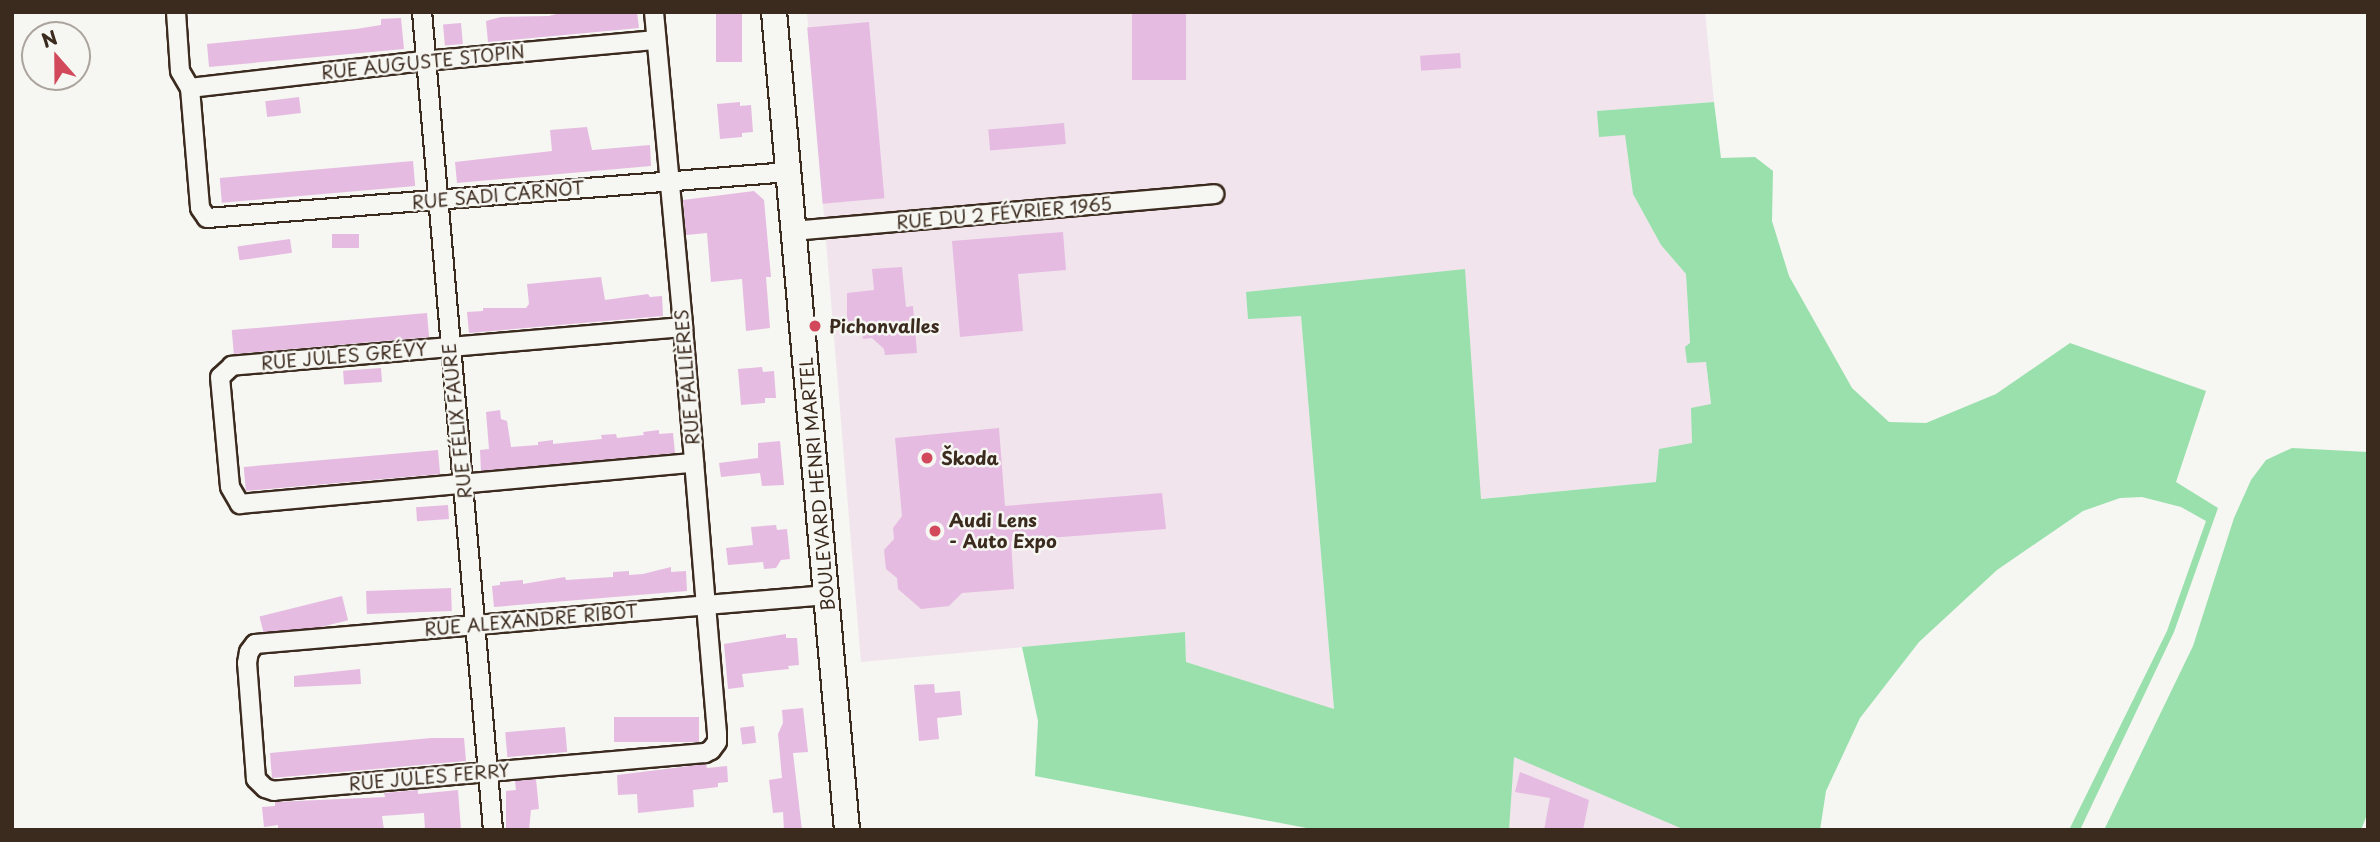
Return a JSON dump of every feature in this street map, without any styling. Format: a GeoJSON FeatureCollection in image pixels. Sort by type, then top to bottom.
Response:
{"type":"FeatureCollection","features":[{"type":"Feature","properties":{"kind":"street"},"geometry":{"type":"LineString","coordinates":[[176,12],[180,71],[190,88]]}},
{"type":"Feature","properties":{"kind":"street","name":"RUE FÉLIX FAURE"},"geometry":{"type":"LineString","coordinates":[[422,12],[493,830]]}},
{"type":"Feature","properties":{"kind":"street","name":"RUE FALLIÈRES"},"geometry":{"type":"LineString","coordinates":[[654,12],[717,742]]}},
{"type":"Feature","properties":{"kind":"street","name":"BOULEVARD HENRI MARTEL"},"geometry":{"type":"LineString","coordinates":[[774,12],[847,830]]}},
{"type":"Feature","properties":{"kind":"street","name":"RUE AUGUSTE STOPIN"},"geometry":{"type":"LineString","coordinates":[[190,88],[425,61],[656,40]]}},
{"type":"Feature","properties":{"kind":"street","name":"RUE SADI CARNOT"},"geometry":{"type":"LineString","coordinates":[[190,88],[200,208],[207,218],[789,172]]}},
{"type":"Feature","properties":{"kind":"street","name":"RUE DU 2 FÉVRIER 1965"},"geometry":{"type":"LineString","coordinates":[[793,231],[1214,194]]}},
{"type":"Feature","properties":{"kind":"street","name":"RUE JULES GRÉVY"},"geometry":{"type":"LineString","coordinates":[[464,484],[240,503],[230,488],[220,377],[232,366],[683,327]]}},
{"type":"Feature","properties":{"kind":"street"},"geometry":{"type":"LineString","coordinates":[[464,484],[694,463]]}},
{"type":"Feature","properties":{"kind":"street","name":"RUE ALEXANDRE RIBOT"},"geometry":{"type":"LineString","coordinates":[[247,663],[249,652],[255,644],[828,595]]}},
{"type":"Feature","properties":{"kind":"street","name":"RUE JULES FERRY"},"geometry":{"type":"LineString","coordinates":[[247,663],[256,779],[265,788],[274,791],[705,752],[711,750],[717,742]]}},
{"type":"Feature","properties":{"kind":"shaded area"},"geometry":{"type":"Polygon","coordinates":[[[807,12],[1705,12],[1714,102],[1598,111],[1625,135],[1633,194],[1661,245],[1686,274],[1690,343],[1687,362],[1706,362],[1711,405],[1692,443],[1656,482],[1480,499],[1464,269],[1301,315],[1334,710],[1186,662],[1185,632],[861,662],[807,12]]]}},
{"type":"Feature","properties":{"kind":"shaded area"},"geometry":{"type":"Polygon","coordinates":[[[1513,756],[1685,830],[1509,830],[1513,756]]]}},
{"type":"Feature","properties":{"kind":"green space"},"geometry":{"type":"Polygon","coordinates":[[[1714,102],[1721,158],[1755,157],[1773,171],[1772,221],[1789,276],[1852,388],[1889,422],[1926,423],[1996,394],[2070,343],[2206,391],[2176,482],[2218,508],[2174,632],[2080,830],[2069,830],[2167,631],[2206,521],[2181,507],[2142,497],[2120,498],[2083,511],[1997,570],[1919,642],[1860,718],[1826,791],[1820,830],[1685,830],[1514,757],[1509,830],[1317,830],[1035,776],[1038,721],[1022,647],[1185,632],[1186,662],[1334,709],[1301,316],[1248,319],[1246,292],[1465,269],[1481,499],[1656,482],[1659,449],[1692,443],[1691,408],[1711,404],[1706,362],[1687,363],[1685,347],[1690,343],[1686,274],[1661,245],[1633,194],[1625,135],[1599,137],[1597,111],[1714,102]]]}},
{"type":"Feature","properties":{"kind":"green space"},"geometry":{"type":"Polygon","coordinates":[[[2292,448],[2368,452],[2368,812],[2361,830],[2104,830],[2193,646],[2234,518],[2251,480],[2266,460],[2292,448]]]}},
{"type":"Feature","properties":{"kind":"building"},"geometry":{"type":"Polygon","coordinates":[[[563,12],[637,12],[639,28],[488,42],[486,21],[501,17],[549,16],[563,12]]]}},
{"type":"Feature","properties":{"kind":"building"},"geometry":{"type":"Polygon","coordinates":[[[716,12],[742,12],[742,62],[716,62],[716,12]]]}},
{"type":"Feature","properties":{"kind":"building"},"geometry":{"type":"Polygon","coordinates":[[[1132,12],[1186,12],[1186,80],[1132,80],[1132,12]]]}},
{"type":"Feature","properties":{"kind":"building"},"geometry":{"type":"Polygon","coordinates":[[[401,18],[404,49],[209,67],[207,44],[356,29],[381,25],[381,19],[401,18]]]}},
{"type":"Feature","properties":{"kind":"building"},"geometry":{"type":"Polygon","coordinates":[[[869,22],[884,198],[823,204],[807,27],[869,22]]]}},
{"type":"Feature","properties":{"kind":"building"},"geometry":{"type":"Polygon","coordinates":[[[461,23],[463,44],[445,45],[443,25],[461,23]]]}},
{"type":"Feature","properties":{"kind":"building"},"geometry":{"type":"Polygon","coordinates":[[[1460,53],[1461,68],[1421,71],[1420,56],[1460,53]]]}},
{"type":"Feature","properties":{"kind":"building"},"geometry":{"type":"Polygon","coordinates":[[[299,97],[301,113],[267,117],[265,101],[299,97]]]}},
{"type":"Feature","properties":{"kind":"building"},"geometry":{"type":"Polygon","coordinates":[[[740,102],[740,106],[751,105],[753,132],[742,133],[742,137],[720,139],[717,104],[740,102]]]}},
{"type":"Feature","properties":{"kind":"building"},"geometry":{"type":"Polygon","coordinates":[[[1064,123],[1066,144],[990,151],[988,130],[1064,123]]]}},
{"type":"Feature","properties":{"kind":"building"},"geometry":{"type":"Polygon","coordinates":[[[587,127],[592,150],[650,145],[651,166],[457,183],[455,162],[552,151],[550,130],[587,127]]]}},
{"type":"Feature","properties":{"kind":"building"},"geometry":{"type":"Polygon","coordinates":[[[413,161],[415,186],[222,203],[220,178],[413,161]]]}},
{"type":"Feature","properties":{"kind":"building"},"geometry":{"type":"Polygon","coordinates":[[[754,191],[764,200],[771,277],[766,277],[770,328],[746,331],[742,279],[711,282],[707,233],[686,235],[683,200],[754,191]]]}},
{"type":"Feature","properties":{"kind":"building"},"geometry":{"type":"Polygon","coordinates":[[[1063,232],[1066,270],[1018,274],[1023,331],[960,337],[952,241],[1063,232]]]}},
{"type":"Feature","properties":{"kind":"building"},"geometry":{"type":"Polygon","coordinates":[[[332,234],[359,234],[359,248],[332,248],[332,234]]]}},
{"type":"Feature","properties":{"kind":"building"},"geometry":{"type":"Polygon","coordinates":[[[290,239],[292,253],[239,260],[238,246],[290,239]]]}},
{"type":"Feature","properties":{"kind":"building"},"geometry":{"type":"Polygon","coordinates":[[[902,267],[906,307],[913,306],[917,353],[885,355],[884,349],[872,338],[863,339],[862,329],[847,330],[847,293],[874,290],[872,269],[902,267]]]}},
{"type":"Feature","properties":{"kind":"building"},"geometry":{"type":"Polygon","coordinates":[[[601,277],[605,300],[648,294],[650,297],[662,296],[663,316],[469,333],[467,312],[483,311],[483,308],[526,308],[529,304],[527,284],[601,277]]]}},
{"type":"Feature","properties":{"kind":"building"},"geometry":{"type":"Polygon","coordinates":[[[427,313],[429,337],[234,354],[232,330],[427,313]]]}},
{"type":"Feature","properties":{"kind":"building"},"geometry":{"type":"Polygon","coordinates":[[[762,367],[763,372],[774,371],[776,398],[765,398],[765,403],[741,405],[738,369],[762,367]]]}},
{"type":"Feature","properties":{"kind":"building"},"geometry":{"type":"Polygon","coordinates":[[[381,368],[382,382],[344,385],[343,371],[381,368]]]}},
{"type":"Feature","properties":{"kind":"building"},"geometry":{"type":"Polygon","coordinates":[[[500,410],[501,419],[507,421],[511,447],[538,445],[538,442],[553,440],[553,444],[602,439],[601,435],[616,434],[617,438],[644,435],[643,432],[659,430],[659,434],[673,433],[675,453],[481,471],[480,450],[489,449],[486,412],[500,410]]]}},
{"type":"Feature","properties":{"kind":"building"},"geometry":{"type":"Polygon","coordinates":[[[999,428],[1005,506],[1162,493],[1166,529],[1011,541],[1014,589],[962,593],[949,606],[921,609],[898,589],[897,578],[886,569],[884,550],[894,539],[893,528],[902,516],[895,438],[999,428]]]}},
{"type":"Feature","properties":{"kind":"building"},"geometry":{"type":"Polygon","coordinates":[[[780,441],[784,485],[762,486],[760,473],[721,477],[719,463],[758,458],[758,443],[780,441]]]}},
{"type":"Feature","properties":{"kind":"building"},"geometry":{"type":"Polygon","coordinates":[[[438,450],[440,474],[246,491],[244,467],[438,450]]]}},
{"type":"Feature","properties":{"kind":"building"},"geometry":{"type":"Polygon","coordinates":[[[448,505],[449,519],[417,521],[416,507],[448,505]]]}},
{"type":"Feature","properties":{"kind":"building"},"geometry":{"type":"Polygon","coordinates":[[[776,525],[777,530],[787,529],[790,559],[781,560],[776,568],[764,569],[763,562],[728,565],[726,548],[753,545],[751,527],[776,525]]]}},
{"type":"Feature","properties":{"kind":"building"},"geometry":{"type":"Polygon","coordinates":[[[671,567],[671,572],[686,571],[687,591],[494,607],[492,586],[500,585],[500,582],[523,580],[523,584],[565,577],[566,580],[613,577],[613,572],[643,574],[671,567]]]}},
{"type":"Feature","properties":{"kind":"building"},"geometry":{"type":"Polygon","coordinates":[[[451,588],[452,611],[367,614],[366,591],[451,588]]]}},
{"type":"Feature","properties":{"kind":"building"},"geometry":{"type":"Polygon","coordinates":[[[342,596],[348,620],[266,641],[260,617],[342,596]]]}},
{"type":"Feature","properties":{"kind":"building"},"geometry":{"type":"Polygon","coordinates":[[[786,634],[786,638],[797,638],[799,665],[788,666],[789,669],[742,674],[744,687],[728,689],[724,644],[786,634]]]}},
{"type":"Feature","properties":{"kind":"building"},"geometry":{"type":"Polygon","coordinates":[[[360,669],[361,684],[294,687],[294,676],[360,669]]]}},
{"type":"Feature","properties":{"kind":"building"},"geometry":{"type":"Polygon","coordinates":[[[934,684],[935,693],[960,691],[962,715],[937,718],[939,739],[919,741],[914,685],[934,684]]]}},
{"type":"Feature","properties":{"kind":"building"},"geometry":{"type":"Polygon","coordinates":[[[803,708],[808,752],[793,753],[802,830],[784,830],[783,812],[773,813],[769,780],[782,778],[778,734],[783,723],[782,710],[803,708]]]}},
{"type":"Feature","properties":{"kind":"building"},"geometry":{"type":"Polygon","coordinates":[[[614,717],[699,717],[699,742],[614,742],[614,717]]]}},
{"type":"Feature","properties":{"kind":"building"},"geometry":{"type":"Polygon","coordinates":[[[754,726],[756,743],[742,745],[740,728],[754,726]]]}},
{"type":"Feature","properties":{"kind":"building"},"geometry":{"type":"Polygon","coordinates":[[[565,727],[567,752],[507,757],[505,732],[565,727]]]}},
{"type":"Feature","properties":{"kind":"building"},"geometry":{"type":"Polygon","coordinates":[[[431,738],[464,738],[466,761],[272,778],[270,753],[431,738]]]}},
{"type":"Feature","properties":{"kind":"building"},"geometry":{"type":"Polygon","coordinates":[[[706,764],[707,768],[727,766],[728,782],[718,783],[718,787],[693,790],[694,807],[638,813],[637,794],[618,795],[617,775],[706,764]]]}},
{"type":"Feature","properties":{"kind":"building"},"geometry":{"type":"Polygon","coordinates":[[[1520,772],[1589,800],[1583,830],[1544,830],[1550,798],[1515,792],[1520,772]]]}},
{"type":"Feature","properties":{"kind":"building"},"geometry":{"type":"Polygon","coordinates":[[[536,779],[539,809],[531,810],[529,830],[506,830],[506,791],[516,790],[515,781],[536,779]]]}},
{"type":"Feature","properties":{"kind":"building"},"geometry":{"type":"Polygon","coordinates":[[[418,790],[418,794],[458,790],[461,830],[425,830],[424,813],[382,816],[384,830],[278,830],[278,825],[264,827],[262,807],[275,806],[275,802],[385,797],[384,793],[418,790]]]}},
{"type":"Feature","properties":{"kind":"place","name":"Pichonvalles"},"geometry":{"type":"Point","coordinates":[815,326]}},
{"type":"Feature","properties":{"kind":"place","name":"Škoda"},"geometry":{"type":"Point","coordinates":[927,458]}},
{"type":"Feature","properties":{"kind":"place","name":"Audi Lens - Auto Expo"},"geometry":{"type":"Point","coordinates":[935,531]}}]}
